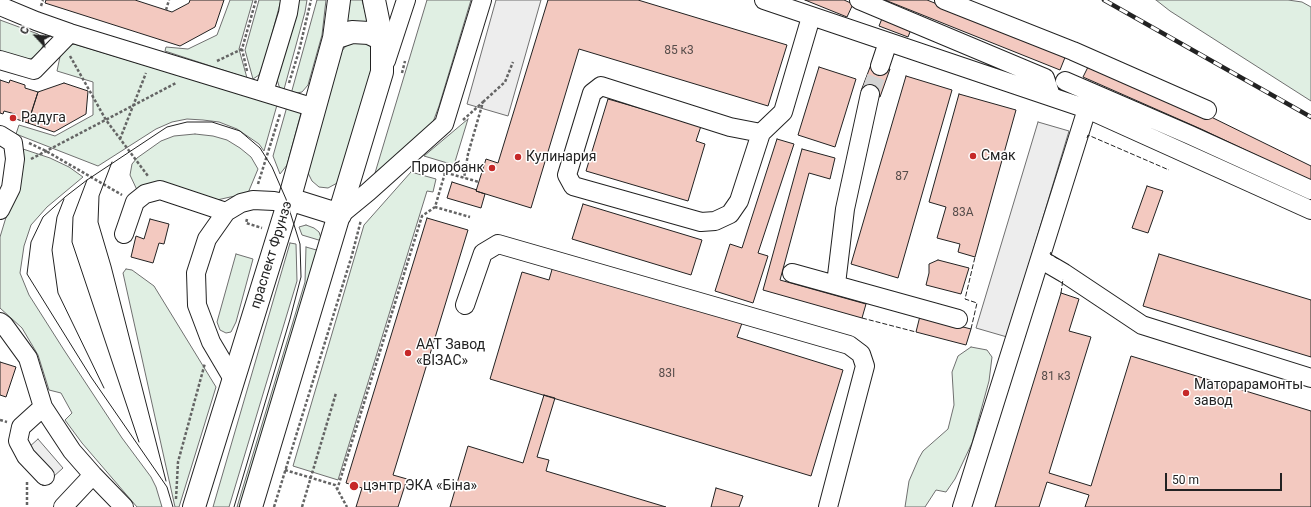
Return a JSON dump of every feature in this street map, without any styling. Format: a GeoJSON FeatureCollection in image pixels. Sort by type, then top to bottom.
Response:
{"type":"FeatureCollection","features":[{"type":"Feature","properties":{"kind":"main road","name":"праспект Фрунзэ"},"geometry":{"type":"LineString","coordinates":[[194,507],[234,381],[315,108],[334,38],[339,0]]}},
{"type":"Feature","properties":{"kind":"main road"},"geometry":{"type":"LineString","coordinates":[[251,507],[382,72],[382,39],[374,0]]}},
{"type":"Feature","properties":{"kind":"main road"},"geometry":{"type":"LineString","coordinates":[[334,38],[352,32],[368,33],[382,39]]}},
{"type":"Feature","properties":{"kind":"main road"},"geometry":{"type":"LineString","coordinates":[[288,202],[340,215]]}},
{"type":"Feature","properties":{"kind":"lane"},"geometry":{"type":"LineString","coordinates":[[258,91],[288,13],[290,0]]}},
{"type":"Feature","properties":{"kind":"lane"},"geometry":{"type":"LineString","coordinates":[[382,72],[406,0]]}},
{"type":"Feature","properties":{"kind":"lane"},"geometry":{"type":"LineString","coordinates":[[340,215],[444,124],[482,0]]}},
{"type":"Feature","properties":{"kind":"lane"},"geometry":{"type":"LineString","coordinates":[[764,0],[1087,109],[1311,210]]}},
{"type":"Feature","properties":{"kind":"lane"},"geometry":{"type":"LineString","coordinates":[[859,0],[1044,78],[1056,98]]}},
{"type":"Feature","properties":{"kind":"lane"},"geometry":{"type":"LineString","coordinates":[[944,0],[1074,51],[1207,110]]}},
{"type":"Feature","properties":{"kind":"lane"},"geometry":{"type":"LineString","coordinates":[[0,6],[36,21],[66,37],[151,58],[315,108]]}},
{"type":"Feature","properties":{"kind":"lane"},"geometry":{"type":"LineString","coordinates":[[761,133],[730,127],[601,86],[592,93],[567,175],[573,186],[701,222],[715,221],[730,214],[739,201],[761,133],[783,112],[811,16]]}},
{"type":"Feature","properties":{"kind":"lane"},"geometry":{"type":"LineString","coordinates":[[0,60],[34,70],[66,37]]}},
{"type":"Feature","properties":{"kind":"lane"},"geometry":{"type":"LineString","coordinates":[[880,66],[888,42]]}},
{"type":"Feature","properties":{"kind":"lane"},"geometry":{"type":"LineString","coordinates":[[1056,98],[1065,81],[1074,51]]}},
{"type":"Feature","properties":{"kind":"lane"},"geometry":{"type":"LineString","coordinates":[[1065,81],[1190,135],[1311,190]]}},
{"type":"Feature","properties":{"kind":"lane"},"geometry":{"type":"LineString","coordinates":[[836,284],[845,209],[870,94]]}},
{"type":"Feature","properties":{"kind":"lane"},"geometry":{"type":"LineString","coordinates":[[962,507],[1087,109]]}},
{"type":"Feature","properties":{"kind":"lane"},"geometry":{"type":"LineString","coordinates":[[0,135],[13,143],[15,159],[0,210]]}},
{"type":"Feature","properties":{"kind":"lane"},"geometry":{"type":"LineString","coordinates":[[124,234],[134,202],[145,194],[160,190],[226,212]]}},
{"type":"Feature","properties":{"kind":"lane"},"geometry":{"type":"LineString","coordinates":[[234,381],[211,342],[197,305],[196,273],[207,239],[226,212],[241,203],[253,200],[288,202]]}},
{"type":"Feature","properties":{"kind":"lane"},"geometry":{"type":"LineString","coordinates":[[465,305],[483,253],[498,244],[848,345],[861,354],[865,366],[828,507]]}},
{"type":"Feature","properties":{"kind":"lane"},"geometry":{"type":"LineString","coordinates":[[1040,259],[1064,273],[1142,325],[1311,378]]}},
{"type":"Feature","properties":{"kind":"lane"},"geometry":{"type":"LineString","coordinates":[[792,273],[958,319]]}},
{"type":"Feature","properties":{"kind":"lane"},"geometry":{"type":"LineString","coordinates":[[0,322],[4,325],[28,358],[43,407],[72,451],[124,507]]}},
{"type":"Feature","properties":{"kind":"lane"},"geometry":{"type":"LineString","coordinates":[[43,407],[21,427],[18,441],[26,456],[45,476]]}},
{"type":"Feature","properties":{"kind":"lane"},"geometry":{"type":"LineString","coordinates":[[63,507],[93,475]]}},
{"type":"Feature","properties":{"kind":"path"},"geometry":{"type":"LineString","coordinates":[[166,10],[169,0],[173,0]]}},
{"type":"Feature","properties":{"kind":"path"},"geometry":{"type":"LineString","coordinates":[[256,0],[242,49],[258,91]]}},
{"type":"Feature","properties":{"kind":"path"},"geometry":{"type":"LineString","coordinates":[[264,228],[246,223],[299,52],[311,0]]}},
{"type":"Feature","properties":{"kind":"path"},"geometry":{"type":"LineString","coordinates":[[66,37],[106,120],[160,190]]}},
{"type":"Feature","properties":{"kind":"path"},"geometry":{"type":"LineString","coordinates":[[8,179],[28,161],[46,151],[242,49]]}},
{"type":"Feature","properties":{"kind":"path"},"geometry":{"type":"LineString","coordinates":[[120,140],[151,58]]}},
{"type":"Feature","properties":{"kind":"path"},"geometry":{"type":"LineString","coordinates":[[483,102],[505,82],[513,62]]}},
{"type":"Feature","properties":{"kind":"path"},"geometry":{"type":"LineString","coordinates":[[464,178],[468,154],[479,119]]}},
{"type":"Feature","properties":{"kind":"path"},"geometry":{"type":"LineString","coordinates":[[26,142],[46,151],[134,202]]}},
{"type":"Feature","properties":{"kind":"path"},"geometry":{"type":"LineString","coordinates":[[431,169],[479,182]]}},
{"type":"Feature","properties":{"kind":"path"},"geometry":{"type":"LineString","coordinates":[[337,490],[422,216],[436,207],[445,173]]}},
{"type":"Feature","properties":{"kind":"path"},"geometry":{"type":"LineString","coordinates":[[436,207],[470,217]]}},
{"type":"Feature","properties":{"kind":"path"},"geometry":{"type":"LineString","coordinates":[[274,507],[352,254]]}},
{"type":"Feature","properties":{"kind":"path"},"geometry":{"type":"LineString","coordinates":[[302,507],[336,393]]}},
{"type":"Feature","properties":{"kind":"path"},"geometry":{"type":"LineString","coordinates":[[286,470],[335,485],[347,507]]}},
{"type":"Feature","properties":{"kind":"green space"},"geometry":{"type":"Polygon","coordinates":[[[230,0],[253,0],[239,49],[247,78],[165,51],[166,47],[188,49],[217,35],[230,0]]]}},
{"type":"Feature","properties":{"kind":"green space"},"geometry":{"type":"Polygon","coordinates":[[[259,0],[281,0],[264,64],[259,75],[253,79],[245,50],[259,0]]]}},
{"type":"Feature","properties":{"kind":"green space"},"geometry":{"type":"Polygon","coordinates":[[[298,0],[307,0],[283,93],[276,76],[298,0]]]}},
{"type":"Feature","properties":{"kind":"green space"},"geometry":{"type":"Polygon","coordinates":[[[317,0],[326,0],[322,35],[308,85],[302,92],[291,94],[317,0]]]}},
{"type":"Feature","properties":{"kind":"green space"},"geometry":{"type":"Polygon","coordinates":[[[347,0],[362,0],[369,26],[346,26],[347,0]]]}},
{"type":"Feature","properties":{"kind":"green space"},"geometry":{"type":"Polygon","coordinates":[[[427,0],[471,0],[433,122],[416,141],[372,183],[427,0]]]}},
{"type":"Feature","properties":{"kind":"green space"},"geometry":{"type":"Polygon","coordinates":[[[1156,0],[1288,0],[1302,2],[1311,7],[1311,101],[1170,11],[1156,0]]]}},
{"type":"Feature","properties":{"kind":"green space"},"geometry":{"type":"Polygon","coordinates":[[[0,20],[38,34],[43,39],[44,44],[37,56],[30,59],[17,58],[0,52],[0,20]]]}},
{"type":"Feature","properties":{"kind":"green space"},"geometry":{"type":"Polygon","coordinates":[[[357,41],[369,45],[374,51],[377,61],[339,182],[328,188],[319,187],[312,181],[308,173],[309,162],[341,52],[346,46],[357,41]]]}},
{"type":"Feature","properties":{"kind":"green space"},"geometry":{"type":"Polygon","coordinates":[[[74,44],[277,105],[264,151],[259,144],[237,129],[219,122],[203,120],[187,119],[172,122],[156,129],[98,166],[16,134],[19,125],[55,136],[93,115],[93,82],[57,71],[61,52],[68,46],[74,44]]]}},
{"type":"Feature","properties":{"kind":"green space"},"geometry":{"type":"Polygon","coordinates":[[[288,103],[301,113],[287,165],[280,174],[273,156],[288,103]]]}},
{"type":"Feature","properties":{"kind":"green space"},"geometry":{"type":"Polygon","coordinates":[[[468,119],[454,165],[424,156],[468,119]]]}},
{"type":"Feature","properties":{"kind":"green space"},"geometry":{"type":"Polygon","coordinates":[[[195,134],[213,136],[227,140],[251,157],[258,169],[248,193],[217,200],[137,190],[130,175],[132,164],[137,158],[161,141],[174,136],[195,134]]]}},
{"type":"Feature","properties":{"kind":"green space"},"geometry":{"type":"Polygon","coordinates":[[[20,148],[50,158],[69,167],[83,177],[47,207],[31,225],[24,246],[20,273],[29,295],[64,350],[122,438],[151,477],[156,487],[162,507],[137,507],[82,443],[65,420],[72,413],[61,393],[49,390],[38,355],[22,328],[0,308],[0,237],[7,214],[20,148]]]}},
{"type":"Feature","properties":{"kind":"green space"},"geometry":{"type":"Polygon","coordinates":[[[411,172],[436,179],[433,192],[427,191],[338,480],[293,466],[364,225],[411,172]]]}},
{"type":"Feature","properties":{"kind":"green space"},"geometry":{"type":"Polygon","coordinates":[[[306,225],[319,232],[322,241],[302,235],[299,227],[306,225]]]}},
{"type":"Feature","properties":{"kind":"green space"},"geometry":{"type":"Polygon","coordinates":[[[290,243],[296,244],[297,281],[229,507],[213,507],[290,243]]]}},
{"type":"Feature","properties":{"kind":"green space"},"geometry":{"type":"Polygon","coordinates":[[[306,247],[320,251],[244,507],[237,507],[305,282],[306,247]]]}},
{"type":"Feature","properties":{"kind":"green space"},"geometry":{"type":"Polygon","coordinates":[[[236,254],[253,259],[236,322],[231,332],[226,333],[220,330],[217,322],[236,254]]]}},
{"type":"Feature","properties":{"kind":"green space"},"geometry":{"type":"Polygon","coordinates":[[[126,269],[132,270],[154,286],[216,387],[179,507],[175,507],[123,273],[126,269]]]}},
{"type":"Feature","properties":{"kind":"green space"},"geometry":{"type":"Polygon","coordinates":[[[971,347],[987,350],[992,357],[989,381],[972,443],[955,479],[946,492],[936,490],[925,507],[905,507],[909,481],[919,458],[923,451],[948,429],[954,405],[952,372],[958,356],[971,347]]]}},
{"type":"Feature","properties":{"kind":"shaded area"},"geometry":{"type":"Polygon","coordinates":[[[496,0],[541,0],[508,116],[467,104],[496,0]]]}},
{"type":"Feature","properties":{"kind":"shaded area"},"geometry":{"type":"Polygon","coordinates":[[[1038,122],[1069,131],[1007,337],[976,328],[1038,122]]]}},
{"type":"Feature","properties":{"kind":"shaded area"},"geometry":{"type":"Polygon","coordinates":[[[38,439],[63,468],[43,486],[18,457],[38,439]]]}},
{"type":"Feature","properties":{"kind":"building"},"geometry":{"type":"Polygon","coordinates":[[[46,0],[135,0],[172,12],[189,3],[190,0],[224,0],[215,27],[180,46],[45,3],[46,0]]]}},
{"type":"Feature","properties":{"kind":"building"},"geometry":{"type":"Polygon","coordinates":[[[548,0],[638,0],[787,45],[768,106],[579,49],[531,208],[476,191],[486,159],[498,163],[548,0]]]}},
{"type":"Feature","properties":{"kind":"building"},"geometry":{"type":"Polygon","coordinates":[[[805,0],[844,0],[853,4],[847,17],[805,0]]]}},
{"type":"Feature","properties":{"kind":"building"},"geometry":{"type":"Polygon","coordinates":[[[885,0],[927,0],[1066,55],[1060,70],[885,0]]]}},
{"type":"Feature","properties":{"kind":"building"},"geometry":{"type":"Polygon","coordinates":[[[883,16],[912,27],[908,37],[879,26],[883,16]]]}},
{"type":"Feature","properties":{"kind":"building"},"geometry":{"type":"Polygon","coordinates":[[[872,62],[890,69],[880,97],[861,91],[872,62]]]}},
{"type":"Feature","properties":{"kind":"building"},"geometry":{"type":"Polygon","coordinates":[[[1090,63],[1205,114],[1311,166],[1311,181],[1201,129],[1083,77],[1090,63]]]}},
{"type":"Feature","properties":{"kind":"building"},"geometry":{"type":"Polygon","coordinates":[[[819,67],[856,79],[835,147],[798,135],[819,67]]]}},
{"type":"Feature","properties":{"kind":"building"},"geometry":{"type":"Polygon","coordinates":[[[906,76],[952,90],[898,278],[851,264],[906,76]]]}},
{"type":"Feature","properties":{"kind":"building"},"geometry":{"type":"Polygon","coordinates":[[[0,80],[9,83],[10,80],[25,85],[25,88],[38,92],[28,123],[13,118],[15,114],[4,111],[3,114],[0,113],[0,80]]]}},
{"type":"Feature","properties":{"kind":"building"},"geometry":{"type":"Polygon","coordinates":[[[64,83],[88,91],[86,114],[54,132],[28,123],[38,92],[64,83]]]}},
{"type":"Feature","properties":{"kind":"building","name":"Смак"},"geometry":{"type":"Polygon","coordinates":[[[959,94],[1016,110],[975,257],[958,252],[960,244],[937,238],[946,207],[929,202],[959,94]]]}},
{"type":"Feature","properties":{"kind":"building"},"geometry":{"type":"Polygon","coordinates":[[[608,99],[701,126],[696,141],[705,144],[688,201],[586,171],[608,99]]]}},
{"type":"Feature","properties":{"kind":"building"},"geometry":{"type":"Polygon","coordinates":[[[777,139],[794,144],[758,253],[768,256],[753,303],[715,291],[730,244],[742,248],[777,139]]]}},
{"type":"Feature","properties":{"kind":"building"},"geometry":{"type":"Polygon","coordinates":[[[802,149],[835,158],[830,179],[809,173],[780,280],[866,304],[862,318],[763,290],[802,149]]]}},
{"type":"Feature","properties":{"kind":"building"},"geometry":{"type":"Polygon","coordinates":[[[452,182],[485,194],[481,208],[447,198],[452,182]]]}},
{"type":"Feature","properties":{"kind":"building"},"geometry":{"type":"Polygon","coordinates":[[[1147,186],[1163,191],[1148,233],[1132,228],[1147,186]]]}},
{"type":"Feature","properties":{"kind":"building"},"geometry":{"type":"Polygon","coordinates":[[[583,204],[702,240],[691,275],[572,239],[583,204]]]}},
{"type":"Feature","properties":{"kind":"building","name":"ААТ Завод «ВІЗАС»"},"geometry":{"type":"Polygon","coordinates":[[[427,218],[468,230],[393,475],[407,479],[398,507],[356,507],[362,488],[346,483],[427,218]]]}},
{"type":"Feature","properties":{"kind":"building"},"geometry":{"type":"Polygon","coordinates":[[[150,219],[169,224],[164,244],[159,243],[153,263],[131,257],[136,236],[144,239],[150,219]]]}},
{"type":"Feature","properties":{"kind":"building"},"geometry":{"type":"Polygon","coordinates":[[[1159,254],[1311,300],[1311,357],[1143,306],[1159,254]]]}},
{"type":"Feature","properties":{"kind":"building"},"geometry":{"type":"Polygon","coordinates":[[[938,260],[969,268],[961,294],[926,285],[929,273],[929,264],[938,260]]]}},
{"type":"Feature","properties":{"kind":"building"},"geometry":{"type":"Polygon","coordinates":[[[553,266],[742,323],[737,337],[843,370],[811,476],[490,379],[522,272],[549,280],[553,266]]]}},
{"type":"Feature","properties":{"kind":"building","name":"Маторарамонты завод"},"geometry":{"type":"Polygon","coordinates":[[[1061,293],[1079,299],[1069,331],[1091,337],[1049,473],[1091,486],[1131,356],[1311,411],[1311,507],[1085,507],[1089,495],[1047,482],[1039,507],[995,507],[1061,293]]]}},
{"type":"Feature","properties":{"kind":"building"},"geometry":{"type":"Polygon","coordinates":[[[920,316],[971,329],[966,345],[916,332],[920,316]]]}},
{"type":"Feature","properties":{"kind":"building"},"geometry":{"type":"Polygon","coordinates":[[[0,362],[16,367],[6,397],[0,395],[0,362]]]}},
{"type":"Feature","properties":{"kind":"building"},"geometry":{"type":"Polygon","coordinates":[[[544,395],[555,398],[537,457],[549,460],[546,471],[666,507],[450,507],[468,446],[523,463],[544,395]]]}},
{"type":"Feature","properties":{"kind":"building"},"geometry":{"type":"Polygon","coordinates":[[[716,488],[743,496],[739,507],[711,507],[716,488]]]}},
{"type":"Feature","properties":{"kind":"tunnel"},"geometry":{"type":"LineString","coordinates":[[870,94],[880,66]]}},
{"type":"Feature","properties":{"kind":"tram line"},"geometry":{"type":"LineString","coordinates":[[173,507],[167,487],[91,377],[27,274],[31,242],[43,217],[87,180],[167,127],[187,122],[212,122],[240,131],[260,148],[272,167],[286,199],[300,244],[301,277],[234,507]]}},
{"type":"Feature","properties":{"kind":"tram line"},"geometry":{"type":"LineString","coordinates":[[112,162],[99,196],[98,222],[111,266],[166,481]]}},
{"type":"Feature","properties":{"kind":"tram line"},"geometry":{"type":"LineString","coordinates":[[87,180],[73,217],[72,242],[139,442]]}},
{"type":"Feature","properties":{"kind":"tram line"},"geometry":{"type":"LineString","coordinates":[[64,199],[57,217],[52,250],[58,293],[104,388]]}},
{"type":"Feature","properties":{"kind":"railway"},"geometry":{"type":"LineString","coordinates":[[1104,0],[1311,117]]}},
{"type":"Feature","properties":{"kind":"fence"},"geometry":{"type":"LineString","coordinates":[[1087,138],[1088,135],[1169,170]]}},
{"type":"Feature","properties":{"kind":"fence"},"geometry":{"type":"LineString","coordinates":[[1051,252],[1050,254],[1060,260]]}},
{"type":"Feature","properties":{"kind":"fence"},"geometry":{"type":"LineString","coordinates":[[971,329],[977,303],[965,299],[975,257]]}},
{"type":"Feature","properties":{"kind":"fence"},"geometry":{"type":"LineString","coordinates":[[1061,293],[1063,279]]}},
{"type":"Feature","properties":{"kind":"fence"},"geometry":{"type":"LineString","coordinates":[[862,318],[916,332]]}},
{"type":"Feature","properties":{"kind":"place","name":"Радуга"},"geometry":{"type":"Point","coordinates":[13,118]}},
{"type":"Feature","properties":{"kind":"place","name":"Смак"},"geometry":{"type":"Point","coordinates":[973,156]}},
{"type":"Feature","properties":{"kind":"place","name":"Кулинария"},"geometry":{"type":"Point","coordinates":[518,157]}},
{"type":"Feature","properties":{"kind":"place","name":"Приорбанк"},"geometry":{"type":"Point","coordinates":[492,168]}},
{"type":"Feature","properties":{"kind":"place","name":"ААТ Завод «ВІЗАС»"},"geometry":{"type":"Point","coordinates":[408,353]}},
{"type":"Feature","properties":{"kind":"place","name":"Маторарамонты завод"},"geometry":{"type":"Point","coordinates":[1186,393]}},
{"type":"Feature","properties":{"kind":"place","name":"цэнтр ЭКА «Біна»"},"geometry":{"type":"Point","coordinates":[354,486]}}]}
